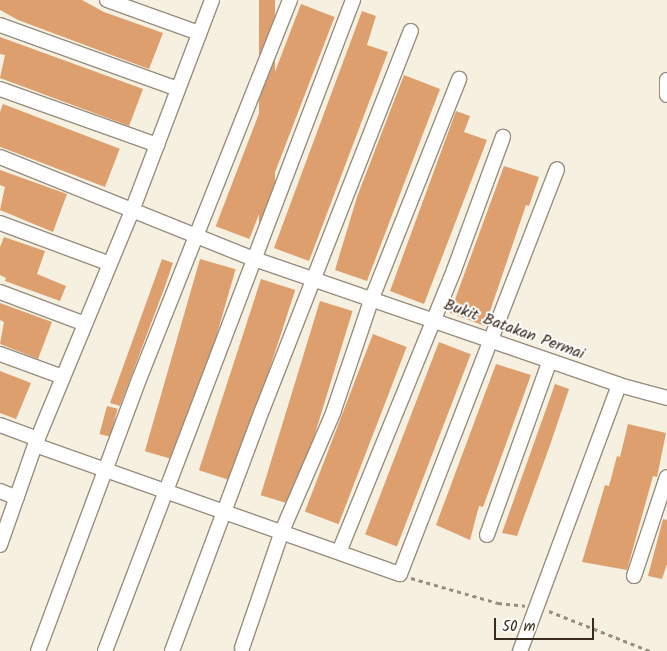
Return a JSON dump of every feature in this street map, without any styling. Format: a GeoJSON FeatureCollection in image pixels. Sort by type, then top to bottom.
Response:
{"type":"FeatureCollection","features":[{"type":"Feature","properties":{"kind":"street"},"geometry":{"type":"LineString","coordinates":[[107,0],[199,33]]}},
{"type":"Feature","properties":{"kind":"street"},"geometry":{"type":"LineString","coordinates":[[0,545],[37,442],[132,209],[212,0]]}},
{"type":"Feature","properties":{"kind":"street"},"geometry":{"type":"LineString","coordinates":[[38,651],[196,235],[290,0]]}},
{"type":"Feature","properties":{"kind":"street"},"geometry":{"type":"LineString","coordinates":[[105,651],[353,0]]}},
{"type":"Feature","properties":{"kind":"street"},"geometry":{"type":"LineString","coordinates":[[0,24],[178,90]]}},
{"type":"Feature","properties":{"kind":"street"},"geometry":{"type":"LineString","coordinates":[[172,651],[411,31]]}},
{"type":"Feature","properties":{"kind":"street"},"geometry":{"type":"LineString","coordinates":[[242,648],[282,531],[333,413],[372,298],[460,79]]}},
{"type":"Feature","properties":{"kind":"street"},"geometry":{"type":"LineString","coordinates":[[667,80],[667,95]]}},
{"type":"Feature","properties":{"kind":"street"},"geometry":{"type":"LineString","coordinates":[[0,89],[157,145]]}},
{"type":"Feature","properties":{"kind":"street"},"geometry":{"type":"LineString","coordinates":[[340,552],[432,319],[454,270],[503,137]]}},
{"type":"Feature","properties":{"kind":"street","name":"Bukit Batakan Permai"},"geometry":{"type":"LineString","coordinates":[[0,157],[254,259],[491,339],[550,363],[618,385],[667,398]]}},
{"type":"Feature","properties":{"kind":"street"},"geometry":{"type":"LineString","coordinates":[[0,425],[37,442],[106,468],[400,574],[557,170]]}},
{"type":"Feature","properties":{"kind":"street"},"geometry":{"type":"LineString","coordinates":[[0,223],[110,264]]}},
{"type":"Feature","properties":{"kind":"street"},"geometry":{"type":"LineString","coordinates":[[0,292],[85,324]]}},
{"type":"Feature","properties":{"kind":"street"},"geometry":{"type":"LineString","coordinates":[[0,354],[63,377]]}},
{"type":"Feature","properties":{"kind":"street"},"geometry":{"type":"LineString","coordinates":[[487,536],[550,363]]}},
{"type":"Feature","properties":{"kind":"street"},"geometry":{"type":"LineString","coordinates":[[520,651],[618,385]]}},
{"type":"Feature","properties":{"kind":"street"},"geometry":{"type":"LineString","coordinates":[[634,576],[667,477]]}},
{"type":"Feature","properties":{"kind":"street"},"geometry":{"type":"LineString","coordinates":[[0,491],[17,498]]}},
{"type":"Feature","properties":{"kind":"path"},"geometry":{"type":"LineString","coordinates":[[400,574],[498,603],[537,607],[650,651]]}},
{"type":"Feature","properties":{"kind":"building"},"geometry":{"type":"Polygon","coordinates":[[[0,0],[82,0],[104,12],[163,33],[149,69],[18,20],[0,10],[0,0]]]}},
{"type":"Feature","properties":{"kind":"building"},"geometry":{"type":"Polygon","coordinates":[[[259,0],[275,0],[275,226],[259,226],[259,0]]]}},
{"type":"Feature","properties":{"kind":"building"},"geometry":{"type":"Polygon","coordinates":[[[301,4],[335,17],[249,239],[216,226],[301,4]]]}},
{"type":"Feature","properties":{"kind":"building"},"geometry":{"type":"Polygon","coordinates":[[[362,11],[376,16],[367,45],[388,52],[309,261],[274,248],[362,11]]]}},
{"type":"Feature","properties":{"kind":"building"},"geometry":{"type":"Polygon","coordinates":[[[0,37],[143,89],[129,126],[0,78],[5,55],[0,54],[0,37]]]}},
{"type":"Feature","properties":{"kind":"building"},"geometry":{"type":"Polygon","coordinates":[[[404,75],[440,89],[367,281],[335,270],[357,197],[404,75]]]}},
{"type":"Feature","properties":{"kind":"building"},"geometry":{"type":"Polygon","coordinates":[[[3,104],[120,149],[105,187],[0,147],[0,112],[3,104]]]}},
{"type":"Feature","properties":{"kind":"building"},"geometry":{"type":"Polygon","coordinates":[[[456,111],[470,116],[464,132],[487,140],[424,304],[390,291],[456,111]]]}},
{"type":"Feature","properties":{"kind":"building"},"geometry":{"type":"Polygon","coordinates":[[[504,166],[539,177],[529,206],[526,205],[485,326],[450,313],[504,166]]]}},
{"type":"Feature","properties":{"kind":"building"},"geometry":{"type":"Polygon","coordinates":[[[0,170],[67,194],[53,232],[0,210],[5,187],[0,185],[0,170]]]}},
{"type":"Feature","properties":{"kind":"building"},"geometry":{"type":"Polygon","coordinates":[[[4,237],[45,251],[37,274],[66,286],[60,301],[5,281],[6,278],[0,275],[0,247],[4,237]]]}},
{"type":"Feature","properties":{"kind":"building"},"geometry":{"type":"Polygon","coordinates":[[[162,259],[173,263],[164,289],[120,406],[110,403],[162,259]]]}},
{"type":"Feature","properties":{"kind":"building"},"geometry":{"type":"Polygon","coordinates":[[[200,259],[236,269],[180,461],[145,451],[200,259]]]}},
{"type":"Feature","properties":{"kind":"building"},"geometry":{"type":"Polygon","coordinates":[[[261,279],[295,290],[233,481],[199,470],[261,279]]]}},
{"type":"Feature","properties":{"kind":"building"},"geometry":{"type":"Polygon","coordinates":[[[320,301],[353,311],[293,505],[261,495],[320,301]]]}},
{"type":"Feature","properties":{"kind":"building"},"geometry":{"type":"Polygon","coordinates":[[[0,303],[52,322],[38,359],[0,344],[4,322],[0,320],[0,303]]]}},
{"type":"Feature","properties":{"kind":"building"},"geometry":{"type":"Polygon","coordinates":[[[373,334],[407,347],[339,524],[305,511],[373,334]]]}},
{"type":"Feature","properties":{"kind":"building"},"geometry":{"type":"Polygon","coordinates":[[[439,342],[471,354],[397,547],[365,534],[439,342]]]}},
{"type":"Feature","properties":{"kind":"building"},"geometry":{"type":"Polygon","coordinates":[[[496,364],[531,375],[483,507],[479,506],[470,540],[436,525],[496,364]]]}},
{"type":"Feature","properties":{"kind":"building"},"geometry":{"type":"Polygon","coordinates":[[[0,371],[31,383],[16,419],[0,413],[0,371]]]}},
{"type":"Feature","properties":{"kind":"building"},"geometry":{"type":"Polygon","coordinates":[[[555,384],[569,389],[549,448],[517,536],[502,533],[555,384]]]}},
{"type":"Feature","properties":{"kind":"building"},"geometry":{"type":"Polygon","coordinates":[[[107,406],[118,409],[110,437],[99,434],[107,406]]]}},
{"type":"Feature","properties":{"kind":"building"},"geometry":{"type":"Polygon","coordinates":[[[628,424],[666,433],[657,477],[653,476],[627,570],[582,562],[605,485],[609,486],[617,456],[620,457],[628,424]]]}},
{"type":"Feature","properties":{"kind":"building"},"geometry":{"type":"Polygon","coordinates":[[[663,519],[667,520],[667,564],[662,579],[648,576],[663,519]]]}}]}
